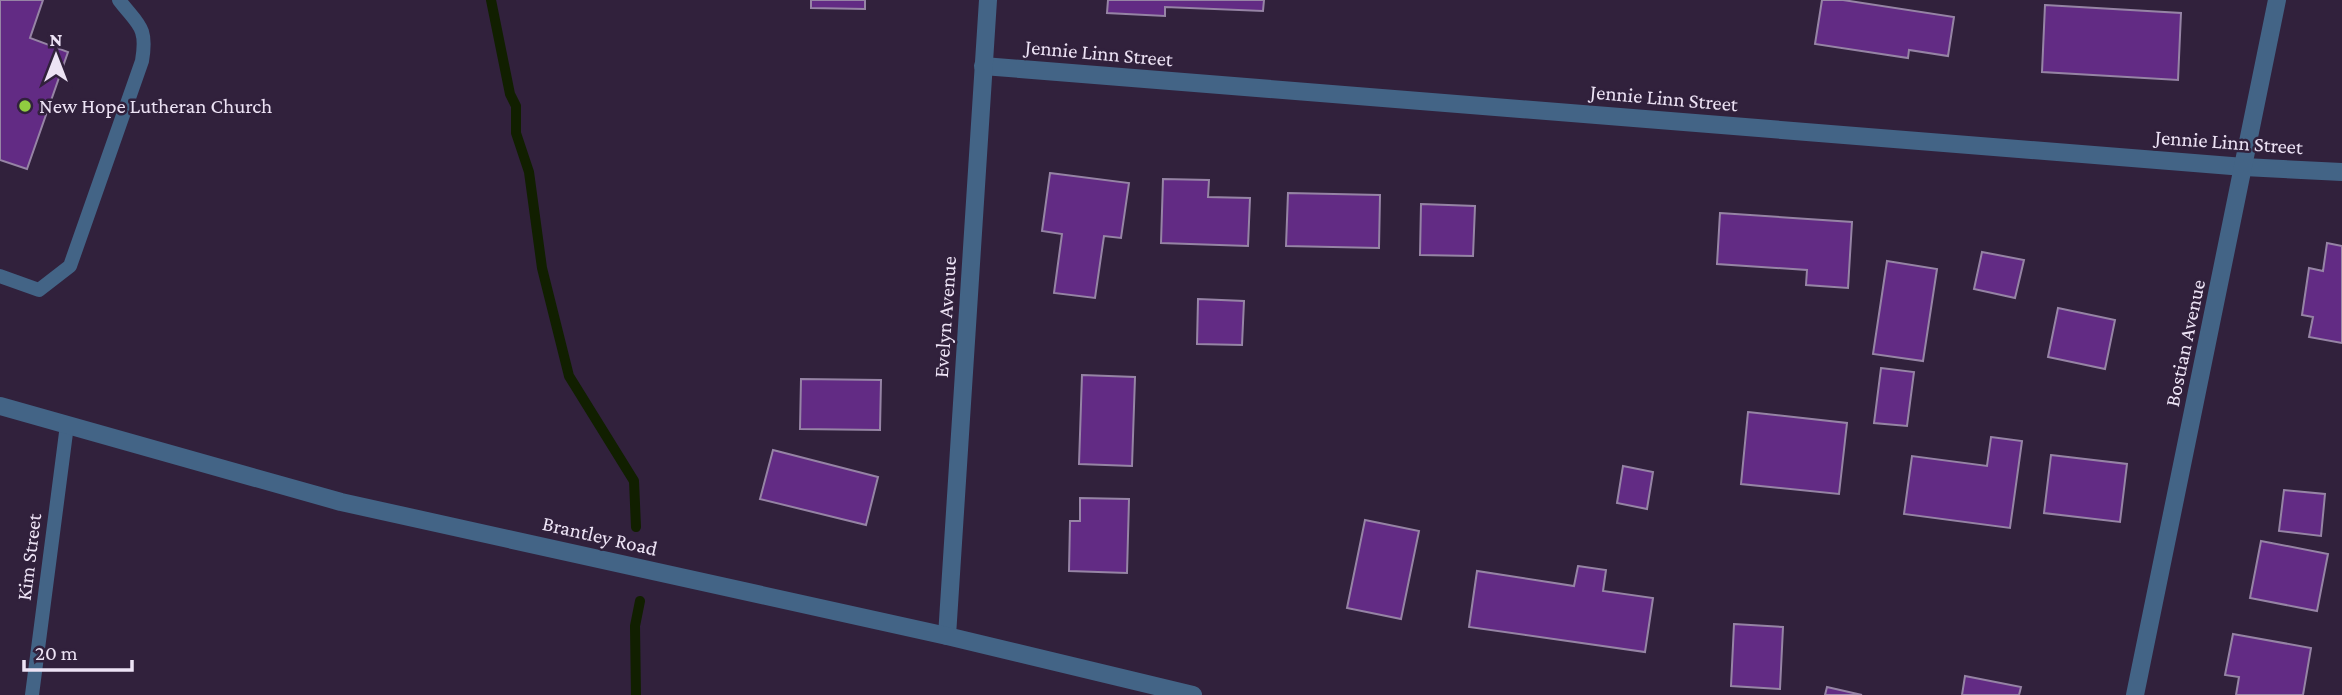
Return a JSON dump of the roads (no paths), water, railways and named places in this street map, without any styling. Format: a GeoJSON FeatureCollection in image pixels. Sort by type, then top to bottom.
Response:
{"type":"FeatureCollection","features":[{"type":"Feature","properties":{"kind":"street","name":"Evelyn Avenue"},"geometry":{"type":"LineString","coordinates":[[947,636],[988,0]]}},
{"type":"Feature","properties":{"kind":"street","name":"Bostian Avenue"},"geometry":{"type":"LineString","coordinates":[[2135,695],[2277,0]]}},
{"type":"Feature","properties":{"kind":"street","name":"Jennie Linn Street"},"geometry":{"type":"LineString","coordinates":[[983,66],[2244,167],[2342,172]]}},
{"type":"Feature","properties":{"kind":"street","name":"Brantley Road"},"geometry":{"type":"LineString","coordinates":[[0,406],[341,502],[947,636],[1194,695]]}},
{"type":"Feature","properties":{"kind":"lane"},"geometry":{"type":"LineString","coordinates":[[0,276],[39,290],[69,266],[142,61],[146,41],[139,23],[119,0]]}},
{"type":"Feature","properties":{"kind":"lane","name":"Kim Street"},"geometry":{"type":"LineString","coordinates":[[32,695],[67,425]]}},
{"type":"Feature","properties":{"kind":"waterway"},"geometry":{"type":"LineString","coordinates":[[491,0],[510,94],[516,106],[516,133],[529,172],[542,268],[569,376],[634,481],[636,527]]}},
{"type":"Feature","properties":{"kind":"waterway"},"geometry":{"type":"LineString","coordinates":[[636,695],[635,626],[640,601]]}},
{"type":"Feature","properties":{"kind":"place","name":"New Hope Lutheran Church"},"geometry":{"type":"Point","coordinates":[25,106]}}]}
